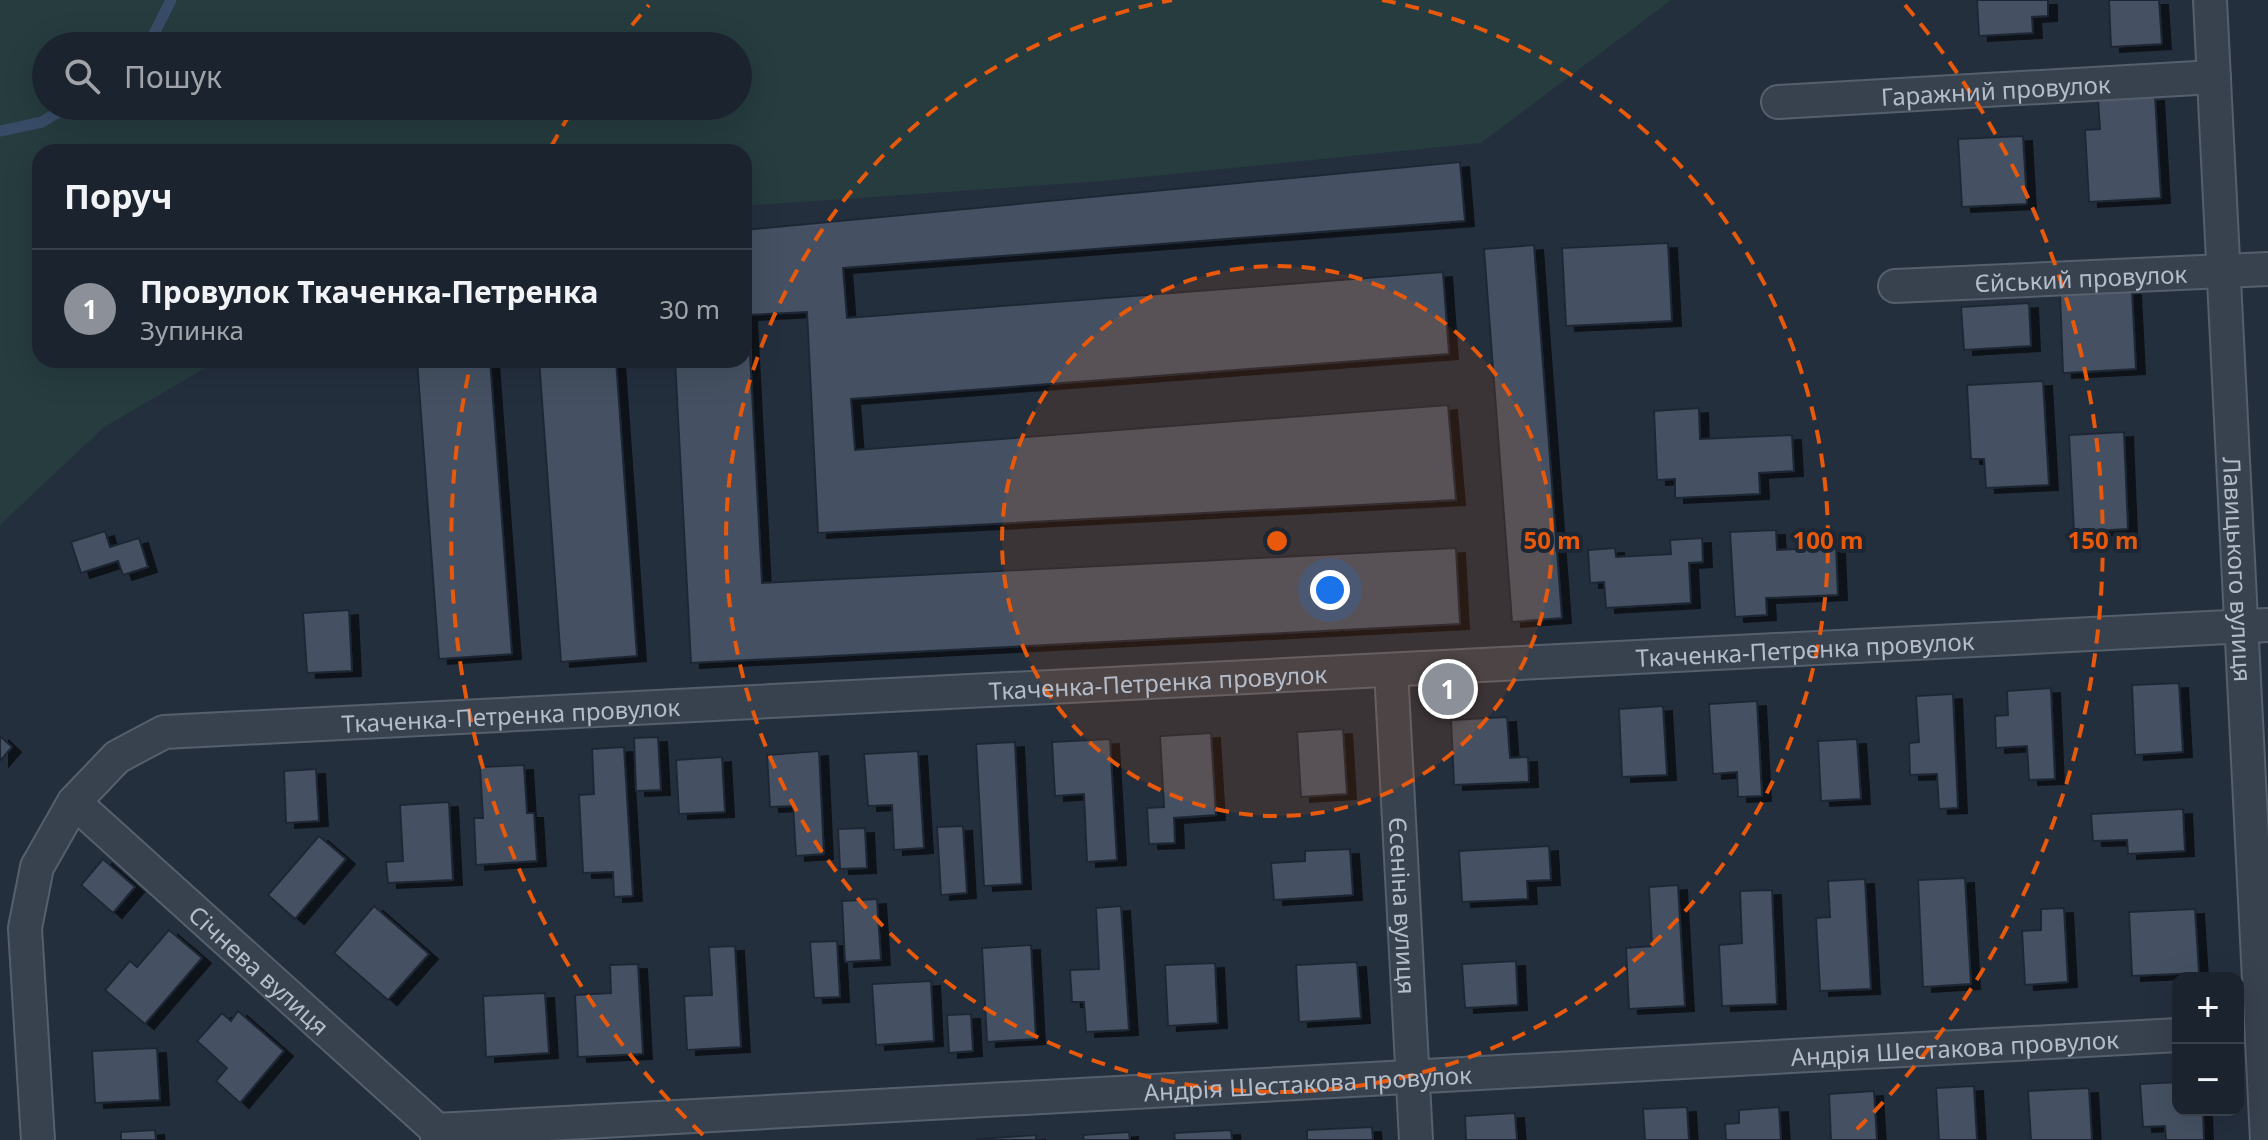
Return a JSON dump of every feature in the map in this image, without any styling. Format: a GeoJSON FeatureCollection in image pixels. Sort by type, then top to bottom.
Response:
{"type":"FeatureCollection","features":[{"type":"Feature","properties":{"kind":"street","name":"Лавицького вулиця"},"geometry":{"type":"LineString","coordinates":[[2210,0],[2224,271],[2255,625],[2256,1031],[2267,1140]]}},
{"type":"Feature","properties":{"kind":"street","name":"Гаражний провулок"},"geometry":{"type":"LineString","coordinates":[[1778,102],[2214,77]]}},
{"type":"Feature","properties":{"kind":"street","name":"Єйський провулок"},"geometry":{"type":"LineString","coordinates":[[1895,286],[2268,269]]}},
{"type":"Feature","properties":{"kind":"street","name":"Ткаченка-Петренка провулок"},"geometry":{"type":"LineString","coordinates":[[38,1140],[25,928],[37,867],[74,802],[117,757],[164,732],[2255,625]]}},
{"type":"Feature","properties":{"kind":"street","name":"Єсеніна вулиця"},"geometry":{"type":"LineString","coordinates":[[1391,670],[1416,1140]]}},
{"type":"Feature","properties":{"kind":"street","name":"Січнева вулиця"},"geometry":{"type":"LineString","coordinates":[[74,802],[437,1135]]}},
{"type":"Feature","properties":{"kind":"street","name":"Андрія Шестакова провулок"},"geometry":{"type":"LineString","coordinates":[[437,1135],[2172,1035]]}},
{"type":"Feature","properties":{"kind":"green space"},"geometry":{"type":"Polygon","coordinates":[[[0,0],[1671,0],[1481,143],[1103,181],[752,205],[752,144],[32,144],[32,368],[205,368],[103,428],[0,525],[0,0]]]}},
{"type":"Feature","properties":{"kind":"building"},"geometry":{"type":"Polygon","coordinates":[[[1977,0],[2048,0],[2048,16],[2032,17],[2033,33],[1979,36],[1977,0]]]}},
{"type":"Feature","properties":{"kind":"building"},"geometry":{"type":"Polygon","coordinates":[[[2109,0],[2159,0],[2162,44],[2111,47],[2109,0]]]}},
{"type":"Feature","properties":{"kind":"building"},"geometry":{"type":"Polygon","coordinates":[[[2155,96],[2161,198],[2089,202],[2085,130],[2100,129],[2098,100],[2155,96]]]}},
{"type":"Feature","properties":{"kind":"building"},"geometry":{"type":"Polygon","coordinates":[[[2023,136],[2027,204],[1962,207],[1958,139],[2023,136]]]}},
{"type":"Feature","properties":{"kind":"building"},"geometry":{"type":"Polygon","coordinates":[[[1460,162],[1465,221],[843,268],[847,318],[1443,272],[1449,354],[851,399],[855,450],[1448,405],[1456,500],[818,533],[807,312],[752,315],[752,229],[1460,162]]]}},
{"type":"Feature","properties":{"kind":"building"},"geometry":{"type":"Polygon","coordinates":[[[1668,243],[1672,321],[1566,326],[1562,248],[1668,243]]]}},
{"type":"Feature","properties":{"kind":"building"},"geometry":{"type":"Polygon","coordinates":[[[1534,245],[1562,618],[1512,622],[1484,249],[1534,245]]]}},
{"type":"Feature","properties":{"kind":"building"},"geometry":{"type":"Polygon","coordinates":[[[2132,290],[2136,369],[2063,373],[2060,294],[2132,290]]]}},
{"type":"Feature","properties":{"kind":"building"},"geometry":{"type":"Polygon","coordinates":[[[2029,303],[2031,346],[1964,350],[1961,307],[2029,303]]]}},
{"type":"Feature","properties":{"kind":"building"},"geometry":{"type":"Polygon","coordinates":[[[418,368],[491,368],[512,654],[439,659],[418,368]]]}},
{"type":"Feature","properties":{"kind":"building"},"geometry":{"type":"Polygon","coordinates":[[[540,368],[617,368],[637,656],[561,662],[540,368]]]}},
{"type":"Feature","properties":{"kind":"building"},"geometry":{"type":"Polygon","coordinates":[[[675,368],[751,368],[762,583],[1456,548],[1460,624],[691,663],[675,368]]]}},
{"type":"Feature","properties":{"kind":"building"},"geometry":{"type":"Polygon","coordinates":[[[2043,381],[2049,485],[1986,488],[1984,459],[1971,459],[1967,385],[2043,381]]]}},
{"type":"Feature","properties":{"kind":"building"},"geometry":{"type":"Polygon","coordinates":[[[1699,408],[1700,439],[1792,435],[1794,471],[1759,473],[1760,494],[1675,498],[1675,479],[1657,480],[1654,411],[1699,408]]]}},
{"type":"Feature","properties":{"kind":"building"},"geometry":{"type":"Polygon","coordinates":[[[2124,432],[2128,529],[2074,532],[2069,435],[2124,432]]]}},
{"type":"Feature","properties":{"kind":"building"},"geometry":{"type":"Polygon","coordinates":[[[1776,530],[1777,550],[1836,547],[1838,595],[1766,598],[1767,615],[1735,617],[1730,532],[1776,530]]]}},
{"type":"Feature","properties":{"kind":"building"},"geometry":{"type":"Polygon","coordinates":[[[105,531],[110,547],[139,538],[148,567],[123,575],[118,561],[81,573],[71,542],[105,531]]]}},
{"type":"Feature","properties":{"kind":"building"},"geometry":{"type":"Polygon","coordinates":[[[1702,538],[1703,562],[1689,563],[1691,603],[1606,608],[1604,582],[1590,583],[1588,550],[1615,548],[1616,557],[1671,554],[1670,540],[1702,538]]]}},
{"type":"Feature","properties":{"kind":"building"},"geometry":{"type":"Polygon","coordinates":[[[349,610],[352,671],[307,673],[303,613],[349,610]]]}},
{"type":"Feature","properties":{"kind":"building"},"geometry":{"type":"Polygon","coordinates":[[[2179,683],[2183,752],[2135,755],[2132,685],[2179,683]]]}},
{"type":"Feature","properties":{"kind":"building"},"geometry":{"type":"Polygon","coordinates":[[[2051,688],[2055,779],[2029,780],[2027,746],[1996,748],[1995,716],[2008,715],[2007,691],[2051,688]]]}},
{"type":"Feature","properties":{"kind":"building"},"geometry":{"type":"Polygon","coordinates":[[[1953,694],[1958,808],[1939,809],[1937,774],[1910,775],[1909,743],[1919,742],[1916,696],[1953,694]]]}},
{"type":"Feature","properties":{"kind":"building"},"geometry":{"type":"Polygon","coordinates":[[[1757,701],[1762,796],[1738,797],[1737,772],[1713,774],[1709,704],[1757,701]]]}},
{"type":"Feature","properties":{"kind":"building"},"geometry":{"type":"Polygon","coordinates":[[[1663,706],[1667,775],[1622,777],[1619,709],[1663,706]]]}},
{"type":"Feature","properties":{"kind":"building"},"geometry":{"type":"Polygon","coordinates":[[[1507,717],[1510,758],[1528,757],[1529,782],[1454,785],[1451,720],[1507,717]]]}},
{"type":"Feature","properties":{"kind":"building"},"geometry":{"type":"Polygon","coordinates":[[[1343,729],[1347,794],[1301,797],[1297,732],[1343,729]]]}},
{"type":"Feature","properties":{"kind":"building"},"geometry":{"type":"Polygon","coordinates":[[[1211,733],[1216,815],[1174,818],[1175,843],[1149,844],[1147,808],[1164,807],[1160,736],[1211,733]]]}},
{"type":"Feature","properties":{"kind":"building"},"geometry":{"type":"Polygon","coordinates":[[[0,736],[12,747],[0,761],[0,736]]]}},
{"type":"Feature","properties":{"kind":"building"},"geometry":{"type":"Polygon","coordinates":[[[658,737],[661,790],[636,791],[634,738],[658,737]]]}},
{"type":"Feature","properties":{"kind":"building"},"geometry":{"type":"Polygon","coordinates":[[[1110,739],[1117,860],[1087,862],[1084,794],[1055,796],[1052,742],[1110,739]]]}},
{"type":"Feature","properties":{"kind":"building"},"geometry":{"type":"Polygon","coordinates":[[[1857,739],[1861,799],[1821,801],[1818,741],[1857,739]]]}},
{"type":"Feature","properties":{"kind":"building"},"geometry":{"type":"Polygon","coordinates":[[[1015,742],[1022,884],[984,886],[976,744],[1015,742]]]}},
{"type":"Feature","properties":{"kind":"building"},"geometry":{"type":"Polygon","coordinates":[[[624,747],[633,896],[614,897],[613,872],[583,873],[579,795],[594,794],[592,749],[624,747]]]}},
{"type":"Feature","properties":{"kind":"building"},"geometry":{"type":"Polygon","coordinates":[[[819,751],[824,854],[796,856],[793,806],[770,807],[767,755],[819,751]]]}},
{"type":"Feature","properties":{"kind":"building"},"geometry":{"type":"Polygon","coordinates":[[[918,751],[924,848],[894,850],[892,805],[868,806],[864,754],[918,751]]]}},
{"type":"Feature","properties":{"kind":"building"},"geometry":{"type":"Polygon","coordinates":[[[722,757],[725,812],[679,814],[676,760],[722,757]]]}},
{"type":"Feature","properties":{"kind":"building"},"geometry":{"type":"Polygon","coordinates":[[[524,765],[527,813],[534,813],[537,861],[476,865],[474,818],[483,818],[480,767],[524,765]]]}},
{"type":"Feature","properties":{"kind":"building"},"geometry":{"type":"Polygon","coordinates":[[[316,769],[319,821],[286,823],[284,771],[316,769]]]}},
{"type":"Feature","properties":{"kind":"building"},"geometry":{"type":"Polygon","coordinates":[[[449,802],[453,880],[388,883],[386,862],[403,861],[400,805],[449,802]]]}},
{"type":"Feature","properties":{"kind":"building"},"geometry":{"type":"Polygon","coordinates":[[[2183,809],[2185,851],[2128,854],[2127,840],[2093,841],[2091,814],[2183,809]]]}},
{"type":"Feature","properties":{"kind":"building"},"geometry":{"type":"Polygon","coordinates":[[[963,826],[967,893],[941,895],[937,827],[963,826]]]}},
{"type":"Feature","properties":{"kind":"building"},"geometry":{"type":"Polygon","coordinates":[[[865,828],[867,868],[840,869],[838,829],[865,828]]]}},
{"type":"Feature","properties":{"kind":"building"},"geometry":{"type":"Polygon","coordinates":[[[319,836],[346,859],[295,919],[268,895],[319,836]]]}},
{"type":"Feature","properties":{"kind":"building"},"geometry":{"type":"Polygon","coordinates":[[[1549,846],[1551,880],[1527,881],[1528,899],[1462,902],[1459,851],[1549,846]]]}},
{"type":"Feature","properties":{"kind":"building"},"geometry":{"type":"Polygon","coordinates":[[[1350,849],[1353,895],[1274,900],[1271,863],[1305,861],[1305,851],[1350,849]]]}},
{"type":"Feature","properties":{"kind":"building"},"geometry":{"type":"Polygon","coordinates":[[[103,859],[135,887],[113,913],[81,885],[103,859]]]}},
{"type":"Feature","properties":{"kind":"building"},"geometry":{"type":"Polygon","coordinates":[[[1965,878],[1971,984],[1923,987],[1918,880],[1965,878]]]}},
{"type":"Feature","properties":{"kind":"building"},"geometry":{"type":"Polygon","coordinates":[[[1865,879],[1871,989],[1820,991],[1816,918],[1830,917],[1828,881],[1865,879]]]}},
{"type":"Feature","properties":{"kind":"building"},"geometry":{"type":"Polygon","coordinates":[[[1678,885],[1685,1006],[1629,1009],[1626,948],[1652,946],[1649,887],[1678,885]]]}},
{"type":"Feature","properties":{"kind":"building"},"geometry":{"type":"Polygon","coordinates":[[[1772,890],[1777,1004],[1722,1006],[1719,945],[1742,943],[1740,891],[1772,890]]]}},
{"type":"Feature","properties":{"kind":"building"},"geometry":{"type":"Polygon","coordinates":[[[877,899],[881,960],[845,962],[842,901],[877,899]]]}},
{"type":"Feature","properties":{"kind":"building"},"geometry":{"type":"Polygon","coordinates":[[[374,906],[429,954],[388,1000],[334,953],[374,906]]]}},
{"type":"Feature","properties":{"kind":"building"},"geometry":{"type":"Polygon","coordinates":[[[1121,906],[1129,1030],[1086,1032],[1084,1002],[1072,1002],[1070,970],[1099,969],[1096,908],[1121,906]]]}},
{"type":"Feature","properties":{"kind":"building"},"geometry":{"type":"Polygon","coordinates":[[[2064,908],[2068,982],[2025,985],[2022,931],[2041,930],[2041,909],[2064,908]]]}},
{"type":"Feature","properties":{"kind":"building"},"geometry":{"type":"Polygon","coordinates":[[[2195,909],[2199,972],[2132,976],[2129,912],[2195,909]]]}},
{"type":"Feature","properties":{"kind":"building"},"geometry":{"type":"Polygon","coordinates":[[[169,930],[202,958],[145,1024],[105,990],[130,961],[137,967],[169,930]]]}},
{"type":"Feature","properties":{"kind":"building"},"geometry":{"type":"Polygon","coordinates":[[[837,941],[840,997],[814,998],[810,942],[837,941]]]}},
{"type":"Feature","properties":{"kind":"building"},"geometry":{"type":"Polygon","coordinates":[[[1031,945],[1036,1039],[987,1042],[982,948],[1031,945]]]}},
{"type":"Feature","properties":{"kind":"building"},"geometry":{"type":"Polygon","coordinates":[[[735,946],[741,1047],[687,1050],[684,996],[712,995],[709,947],[735,946]]]}},
{"type":"Feature","properties":{"kind":"building"},"geometry":{"type":"Polygon","coordinates":[[[1516,961],[1518,1005],[1465,1008],[1462,964],[1516,961]]]}},
{"type":"Feature","properties":{"kind":"building"},"geometry":{"type":"Polygon","coordinates":[[[1357,962],[1361,1018],[1299,1022],[1296,965],[1357,962]]]}},
{"type":"Feature","properties":{"kind":"building"},"geometry":{"type":"Polygon","coordinates":[[[1215,963],[1218,1023],[1168,1026],[1165,965],[1215,963]]]}},
{"type":"Feature","properties":{"kind":"building"},"geometry":{"type":"Polygon","coordinates":[[[638,964],[643,1054],[578,1057],[575,995],[611,993],[610,965],[638,964]]]}},
{"type":"Feature","properties":{"kind":"building"},"geometry":{"type":"Polygon","coordinates":[[[931,981],[934,1041],[876,1045],[872,984],[931,981]]]}},
{"type":"Feature","properties":{"kind":"building"},"geometry":{"type":"Polygon","coordinates":[[[545,993],[549,1053],[486,1057],[483,996],[545,993]]]}},
{"type":"Feature","properties":{"kind":"building"},"geometry":{"type":"Polygon","coordinates":[[[238,1011],[284,1051],[240,1103],[216,1081],[227,1068],[197,1041],[222,1013],[231,1021],[238,1011]]]}},
{"type":"Feature","properties":{"kind":"building"},"geometry":{"type":"Polygon","coordinates":[[[971,1014],[973,1051],[949,1053],[947,1015],[971,1014]]]}},
{"type":"Feature","properties":{"kind":"building"},"geometry":{"type":"Polygon","coordinates":[[[157,1048],[160,1100],[95,1103],[92,1051],[157,1048]]]}},
{"type":"Feature","properties":{"kind":"building"},"geometry":{"type":"Polygon","coordinates":[[[2172,1082],[2172,1116],[2203,1116],[2204,1140],[2166,1140],[2165,1126],[2143,1127],[2140,1084],[2172,1082]]]}},
{"type":"Feature","properties":{"kind":"building"},"geometry":{"type":"Polygon","coordinates":[[[1974,1086],[1977,1140],[1939,1140],[1936,1088],[1974,1086]]]}},
{"type":"Feature","properties":{"kind":"building"},"geometry":{"type":"Polygon","coordinates":[[[2089,1088],[2092,1140],[2031,1140],[2028,1091],[2089,1088]]]}},
{"type":"Feature","properties":{"kind":"building"},"geometry":{"type":"Polygon","coordinates":[[[1874,1091],[1877,1140],[1831,1140],[1829,1094],[1874,1091]]]}},
{"type":"Feature","properties":{"kind":"building"},"geometry":{"type":"Polygon","coordinates":[[[1687,1107],[1689,1140],[1645,1140],[1643,1109],[1687,1107]]]}},
{"type":"Feature","properties":{"kind":"building"},"geometry":{"type":"Polygon","coordinates":[[[1779,1107],[1781,1140],[1726,1140],[1725,1124],[1739,1123],[1739,1110],[1779,1107]]]}},
{"type":"Feature","properties":{"kind":"building"},"geometry":{"type":"Polygon","coordinates":[[[1515,1113],[1517,1140],[1466,1140],[1465,1116],[1515,1113]]]}},
{"type":"Feature","properties":{"kind":"building"},"geometry":{"type":"Polygon","coordinates":[[[1372,1127],[1373,1140],[1307,1140],[1307,1130],[1372,1127]]]}},
{"type":"Feature","properties":{"kind":"building"},"geometry":{"type":"Polygon","coordinates":[[[155,1130],[156,1140],[121,1140],[121,1132],[155,1130]]]}},
{"type":"Feature","properties":{"kind":"building"},"geometry":{"type":"Polygon","coordinates":[[[1231,1130],[1232,1140],[1175,1140],[1174,1133],[1231,1130]]]}},
{"type":"Feature","properties":{"kind":"building"},"geometry":{"type":"Polygon","coordinates":[[[1129,1132],[1130,1140],[1084,1140],[1083,1135],[1129,1132]]]}},
{"type":"Feature","properties":{"kind":"building"},"geometry":{"type":"Polygon","coordinates":[[[1036,1135],[1036,1140],[977,1140],[977,1139],[1036,1135]]]}},
{"type":"Feature","properties":{"kind":"waterway"},"geometry":{"type":"LineString","coordinates":[[155,32],[171,0]]}},
{"type":"Feature","properties":{"kind":"waterway"},"geometry":{"type":"LineString","coordinates":[[0,131],[45,120]]}},
{"type":"Feature","properties":{"kind":"place","name":"Провулок Ткаченка-Петренка"},"geometry":{"type":"Point","coordinates":[1448,689]}}]}
